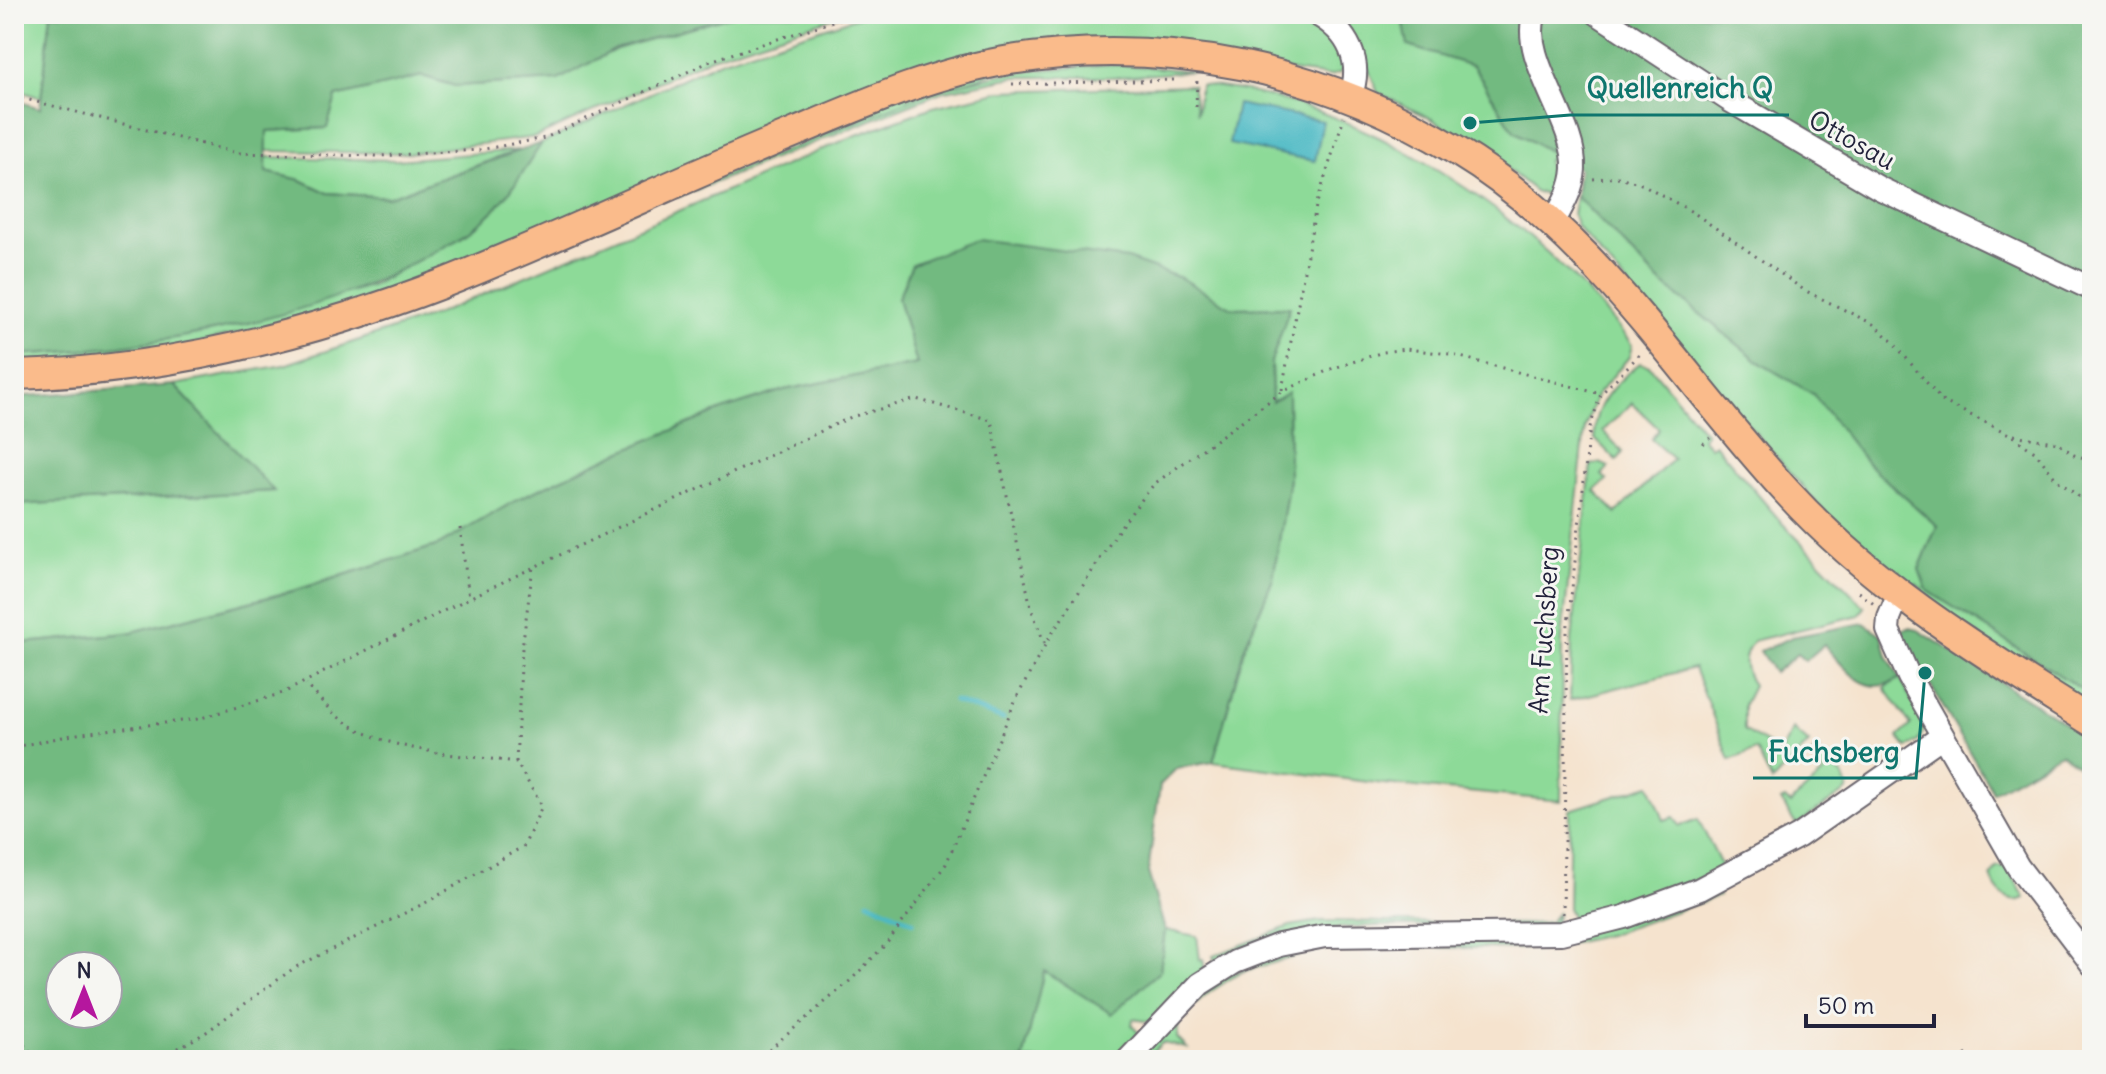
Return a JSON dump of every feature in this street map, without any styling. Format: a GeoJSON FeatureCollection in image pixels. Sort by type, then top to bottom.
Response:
{"type":"FeatureCollection","features":[{"type":"Feature","properties":{"kind":"main road"},"geometry":{"type":"LineString","coordinates":[[14,375],[146,364],[297,333],[485,266],[860,105],[954,73],[1010,60],[1095,53],[1202,56],[1258,67],[1349,109],[1453,148],[1554,221],[1616,287],[1791,496],[1898,596],[2092,722]]}},
{"type":"Feature","properties":{"kind":"street"},"geometry":{"type":"LineString","coordinates":[[1316,14],[1336,27],[1352,51],[1356,78],[1349,109]]}},
{"type":"Feature","properties":{"kind":"street"},"geometry":{"type":"LineString","coordinates":[[1535,14],[1532,31],[1536,50],[1572,148],[1574,168],[1569,192],[1554,221]]}},
{"type":"Feature","properties":{"kind":"street","name":"Ottosau"},"geometry":{"type":"LineString","coordinates":[[1598,14],[1729,100],[1854,174],[2092,289]]}},
{"type":"Feature","properties":{"kind":"street"},"geometry":{"type":"LineString","coordinates":[[1898,596],[1889,618],[1891,639],[1941,737],[2018,867],[2092,964]]}},
{"type":"Feature","properties":{"kind":"street"},"geometry":{"type":"LineString","coordinates":[[1128,1060],[1151,1033],[1213,975],[1235,962],[1299,939],[1381,934],[1561,933],[1675,899],[1733,874],[1799,836],[1941,737]]}},
{"type":"Feature","properties":{"kind":"path"},"geometry":{"type":"LineString","coordinates":[[14,96],[237,153],[390,156],[479,150],[545,138],[713,60],[855,14]]}},
{"type":"Feature","properties":{"kind":"path"},"geometry":{"type":"LineString","coordinates":[[1196,107],[1197,79]]}},
{"type":"Feature","properties":{"kind":"path"},"geometry":{"type":"LineString","coordinates":[[1009,84],[1208,80]]}},
{"type":"Feature","properties":{"kind":"path"},"geometry":{"type":"LineString","coordinates":[[1282,392],[1316,206],[1349,109]]}},
{"type":"Feature","properties":{"kind":"path"},"geometry":{"type":"LineString","coordinates":[[1569,192],[1586,181],[1620,177],[1644,185],[1694,213],[1804,290],[1873,324],[1893,342],[1942,401],[2011,435],[2036,453],[2056,479],[2092,507]]}},
{"type":"Feature","properties":{"kind":"path"},"geometry":{"type":"LineString","coordinates":[[757,1060],[878,952],[946,864],[1016,699],[1045,645],[1121,526],[1154,484],[1282,392],[1361,358],[1406,349],[1449,354],[1601,394]]}},
{"type":"Feature","properties":{"kind":"path","name":"Am Fuchsberg"},"geometry":{"type":"LineString","coordinates":[[1561,933],[1567,633],[1590,427],[1601,394],[1644,350]]}},
{"type":"Feature","properties":{"kind":"path"},"geometry":{"type":"LineString","coordinates":[[14,747],[82,733],[198,719],[306,684],[469,598],[839,422],[916,399],[991,420],[1031,608],[1045,645]]}},
{"type":"Feature","properties":{"kind":"path"},"geometry":{"type":"LineString","coordinates":[[2011,435],[2058,443],[2074,455],[2092,460]]}},
{"type":"Feature","properties":{"kind":"path"},"geometry":{"type":"LineString","coordinates":[[460,528],[469,598]]}},
{"type":"Feature","properties":{"kind":"path"},"geometry":{"type":"LineString","coordinates":[[157,1060],[205,1033],[294,968],[427,902],[524,846],[542,806],[516,762],[522,648],[533,567]]}},
{"type":"Feature","properties":{"kind":"path"},"geometry":{"type":"LineString","coordinates":[[306,684],[327,708],[352,727],[396,742],[516,762]]}},
{"type":"Feature","properties":{"kind":"path"},"geometry":{"type":"LineString","coordinates":[[14,1032],[36,1060]]}},
{"type":"Feature","properties":{"kind":"path"},"geometry":{"type":"LineString","coordinates":[[1965,1054],[1970,1060]]}},
{"type":"Feature","properties":{"kind":"green space"},"geometry":{"type":"Polygon","coordinates":[[[14,14],[51,14],[41,98],[14,89],[14,14]]]}},
{"type":"Feature","properties":{"kind":"green space"},"geometry":{"type":"Polygon","coordinates":[[[51,14],[736,14],[616,49],[558,80],[455,86],[422,76],[336,97],[327,128],[267,131],[266,172],[301,180],[328,193],[389,197],[542,143],[499,205],[469,231],[379,279],[330,299],[279,315],[173,339],[14,355],[14,100],[40,108],[51,14]]]}},
{"type":"Feature","properties":{"kind":"green space"},"geometry":{"type":"Polygon","coordinates":[[[736,14],[844,14],[715,56],[536,137],[408,153],[267,151],[266,131],[326,128],[336,97],[422,76],[455,86],[557,80],[616,49],[736,14]]]}},
{"type":"Feature","properties":{"kind":"green space"},"geometry":{"type":"Polygon","coordinates":[[[867,14],[1298,14],[1328,34],[1345,66],[1340,73],[1330,76],[1077,43],[556,226],[341,308],[153,354],[14,365],[14,355],[142,343],[279,313],[373,285],[462,236],[491,213],[542,143],[720,61],[867,14]]]}},
{"type":"Feature","properties":{"kind":"green space"},"geometry":{"type":"Polygon","coordinates":[[[1334,14],[1402,14],[1409,46],[1473,66],[1514,131],[1569,163],[1559,166],[1558,160],[1548,160],[1549,173],[1559,184],[1558,191],[1547,195],[1535,191],[1486,152],[1428,117],[1378,93],[1358,43],[1334,14]]]}},
{"type":"Feature","properties":{"kind":"green space"},"geometry":{"type":"Polygon","coordinates":[[[1402,14],[2092,14],[2092,696],[1927,590],[1919,569],[1937,526],[1867,463],[1813,394],[1762,364],[1657,279],[1576,196],[1579,168],[1514,131],[1473,66],[1408,46],[1402,14]]]}},
{"type":"Feature","properties":{"kind":"green space"},"geometry":{"type":"Polygon","coordinates":[[[1113,64],[1194,71],[1120,77],[1014,77],[941,92],[678,197],[679,193],[939,88],[1013,72],[1113,64]]]}},
{"type":"Feature","properties":{"kind":"green space"},"geometry":{"type":"Polygon","coordinates":[[[1192,85],[1197,114],[1200,85],[1261,94],[1322,113],[1382,139],[1440,172],[1496,210],[1547,252],[1632,345],[1629,357],[1596,396],[1585,427],[1562,639],[1561,801],[1384,784],[1213,762],[1244,649],[1273,578],[1289,479],[1288,393],[1272,402],[1271,362],[1289,307],[1232,308],[1181,278],[898,298],[917,364],[784,390],[522,497],[439,545],[296,590],[128,633],[14,644],[14,505],[273,491],[174,385],[284,365],[435,315],[854,136],[933,107],[1002,91],[1192,85]]]}},
{"type":"Feature","properties":{"kind":"green space"},"geometry":{"type":"Polygon","coordinates":[[[519,150],[389,197],[328,193],[301,180],[266,172],[266,157],[396,160],[519,150]]]}},
{"type":"Feature","properties":{"kind":"green space"},"geometry":{"type":"Polygon","coordinates":[[[1576,196],[1657,279],[1762,364],[1813,394],[1867,463],[1937,526],[1919,569],[1927,590],[2092,696],[2092,710],[1918,596],[1922,589],[1916,584],[1911,592],[1833,522],[1577,227],[1573,215],[1576,196]]]}},
{"type":"Feature","properties":{"kind":"green space"},"geometry":{"type":"Polygon","coordinates":[[[976,239],[1127,259],[1181,278],[1232,308],[1290,307],[1271,362],[1272,402],[1288,392],[1289,479],[1273,579],[1244,649],[1213,762],[1177,768],[1160,785],[1148,872],[1165,930],[1160,971],[1112,1014],[1044,971],[1023,1060],[14,1060],[14,644],[128,633],[297,590],[439,545],[522,497],[722,410],[784,390],[917,364],[898,298],[912,264],[976,239]]]}},
{"type":"Feature","properties":{"kind":"green space"},"geometry":{"type":"Polygon","coordinates":[[[1640,363],[1650,366],[1706,434],[1702,438],[1710,447],[1715,444],[1782,523],[1865,607],[1859,615],[1753,641],[1749,647],[1745,663],[1753,686],[1744,704],[1744,730],[1781,752],[1793,729],[1809,743],[1772,782],[1756,750],[1730,760],[1694,668],[1570,700],[1572,640],[1591,465],[1600,463],[1609,467],[1602,475],[1607,480],[1595,491],[1616,513],[1673,459],[1651,439],[1659,429],[1632,403],[1603,431],[1623,452],[1617,461],[1595,439],[1601,406],[1622,378],[1640,363]]]}},
{"type":"Feature","properties":{"kind":"green space"},"geometry":{"type":"Polygon","coordinates":[[[174,385],[274,491],[14,505],[14,397],[174,385]]]}},
{"type":"Feature","properties":{"kind":"green space"},"geometry":{"type":"Polygon","coordinates":[[[1864,623],[1882,635],[1887,656],[1900,678],[1877,686],[1867,684],[1849,672],[1824,645],[1805,661],[1797,654],[1774,673],[1760,651],[1792,637],[1864,623]]]}},
{"type":"Feature","properties":{"kind":"green space"},"geometry":{"type":"Polygon","coordinates":[[[1901,630],[1918,630],[2092,740],[2092,776],[2061,753],[1993,792],[1901,635],[1901,630]]]}},
{"type":"Feature","properties":{"kind":"green space"},"geometry":{"type":"Polygon","coordinates":[[[1900,678],[1926,727],[1918,741],[1907,748],[1898,737],[1911,725],[1885,688],[1900,678]]]}},
{"type":"Feature","properties":{"kind":"green space"},"geometry":{"type":"Polygon","coordinates":[[[1816,749],[1842,775],[1848,790],[1796,825],[1781,801],[1785,799],[1790,804],[1824,773],[1809,757],[1816,749]]]}},
{"type":"Feature","properties":{"kind":"green space"},"geometry":{"type":"Polygon","coordinates":[[[1650,785],[1664,820],[1674,817],[1680,826],[1698,819],[1723,869],[1640,902],[1573,918],[1568,908],[1570,810],[1650,785]]]}},
{"type":"Feature","properties":{"kind":"green space"},"geometry":{"type":"Polygon","coordinates":[[[1997,867],[2008,868],[2025,898],[2009,899],[1996,888],[1991,877],[1997,867]]]}},
{"type":"Feature","properties":{"kind":"green space"},"geometry":{"type":"Polygon","coordinates":[[[1716,889],[1719,896],[1611,934],[1548,949],[1343,946],[1241,972],[1210,992],[1179,1019],[1177,1038],[1187,1048],[1162,1043],[1145,1060],[1134,1060],[1214,980],[1309,945],[1536,941],[1538,945],[1562,941],[1716,889]]]}},
{"type":"Feature","properties":{"kind":"green space"},"geometry":{"type":"Polygon","coordinates":[[[1558,912],[1555,923],[1542,930],[1416,926],[1336,928],[1256,946],[1216,964],[1213,956],[1290,926],[1320,921],[1529,924],[1550,922],[1558,912]]]}},
{"type":"Feature","properties":{"kind":"green space"},"geometry":{"type":"Polygon","coordinates":[[[1165,930],[1197,936],[1205,972],[1151,1022],[1133,1019],[1132,1026],[1141,1035],[1119,1060],[1023,1060],[1043,971],[1160,971],[1165,930]]]}},
{"type":"Feature","properties":{"kind":"water"},"geometry":{"type":"Polygon","coordinates":[[[1237,104],[1323,121],[1315,161],[1229,144],[1237,104]]]}},
{"type":"Feature","properties":{"kind":"waterway"},"geometry":{"type":"LineString","coordinates":[[954,701],[1003,719]]}},
{"type":"Feature","properties":{"kind":"waterway"},"geometry":{"type":"LineString","coordinates":[[868,901],[913,922]]}},
{"type":"Feature","properties":{"kind":"place","name":"Quellenreich Q"},"geometry":{"type":"Point","coordinates":[1470,123]}},
{"type":"Feature","properties":{"kind":"place","name":"Fuchsberg"},"geometry":{"type":"Point","coordinates":[1925,673]}}]}
